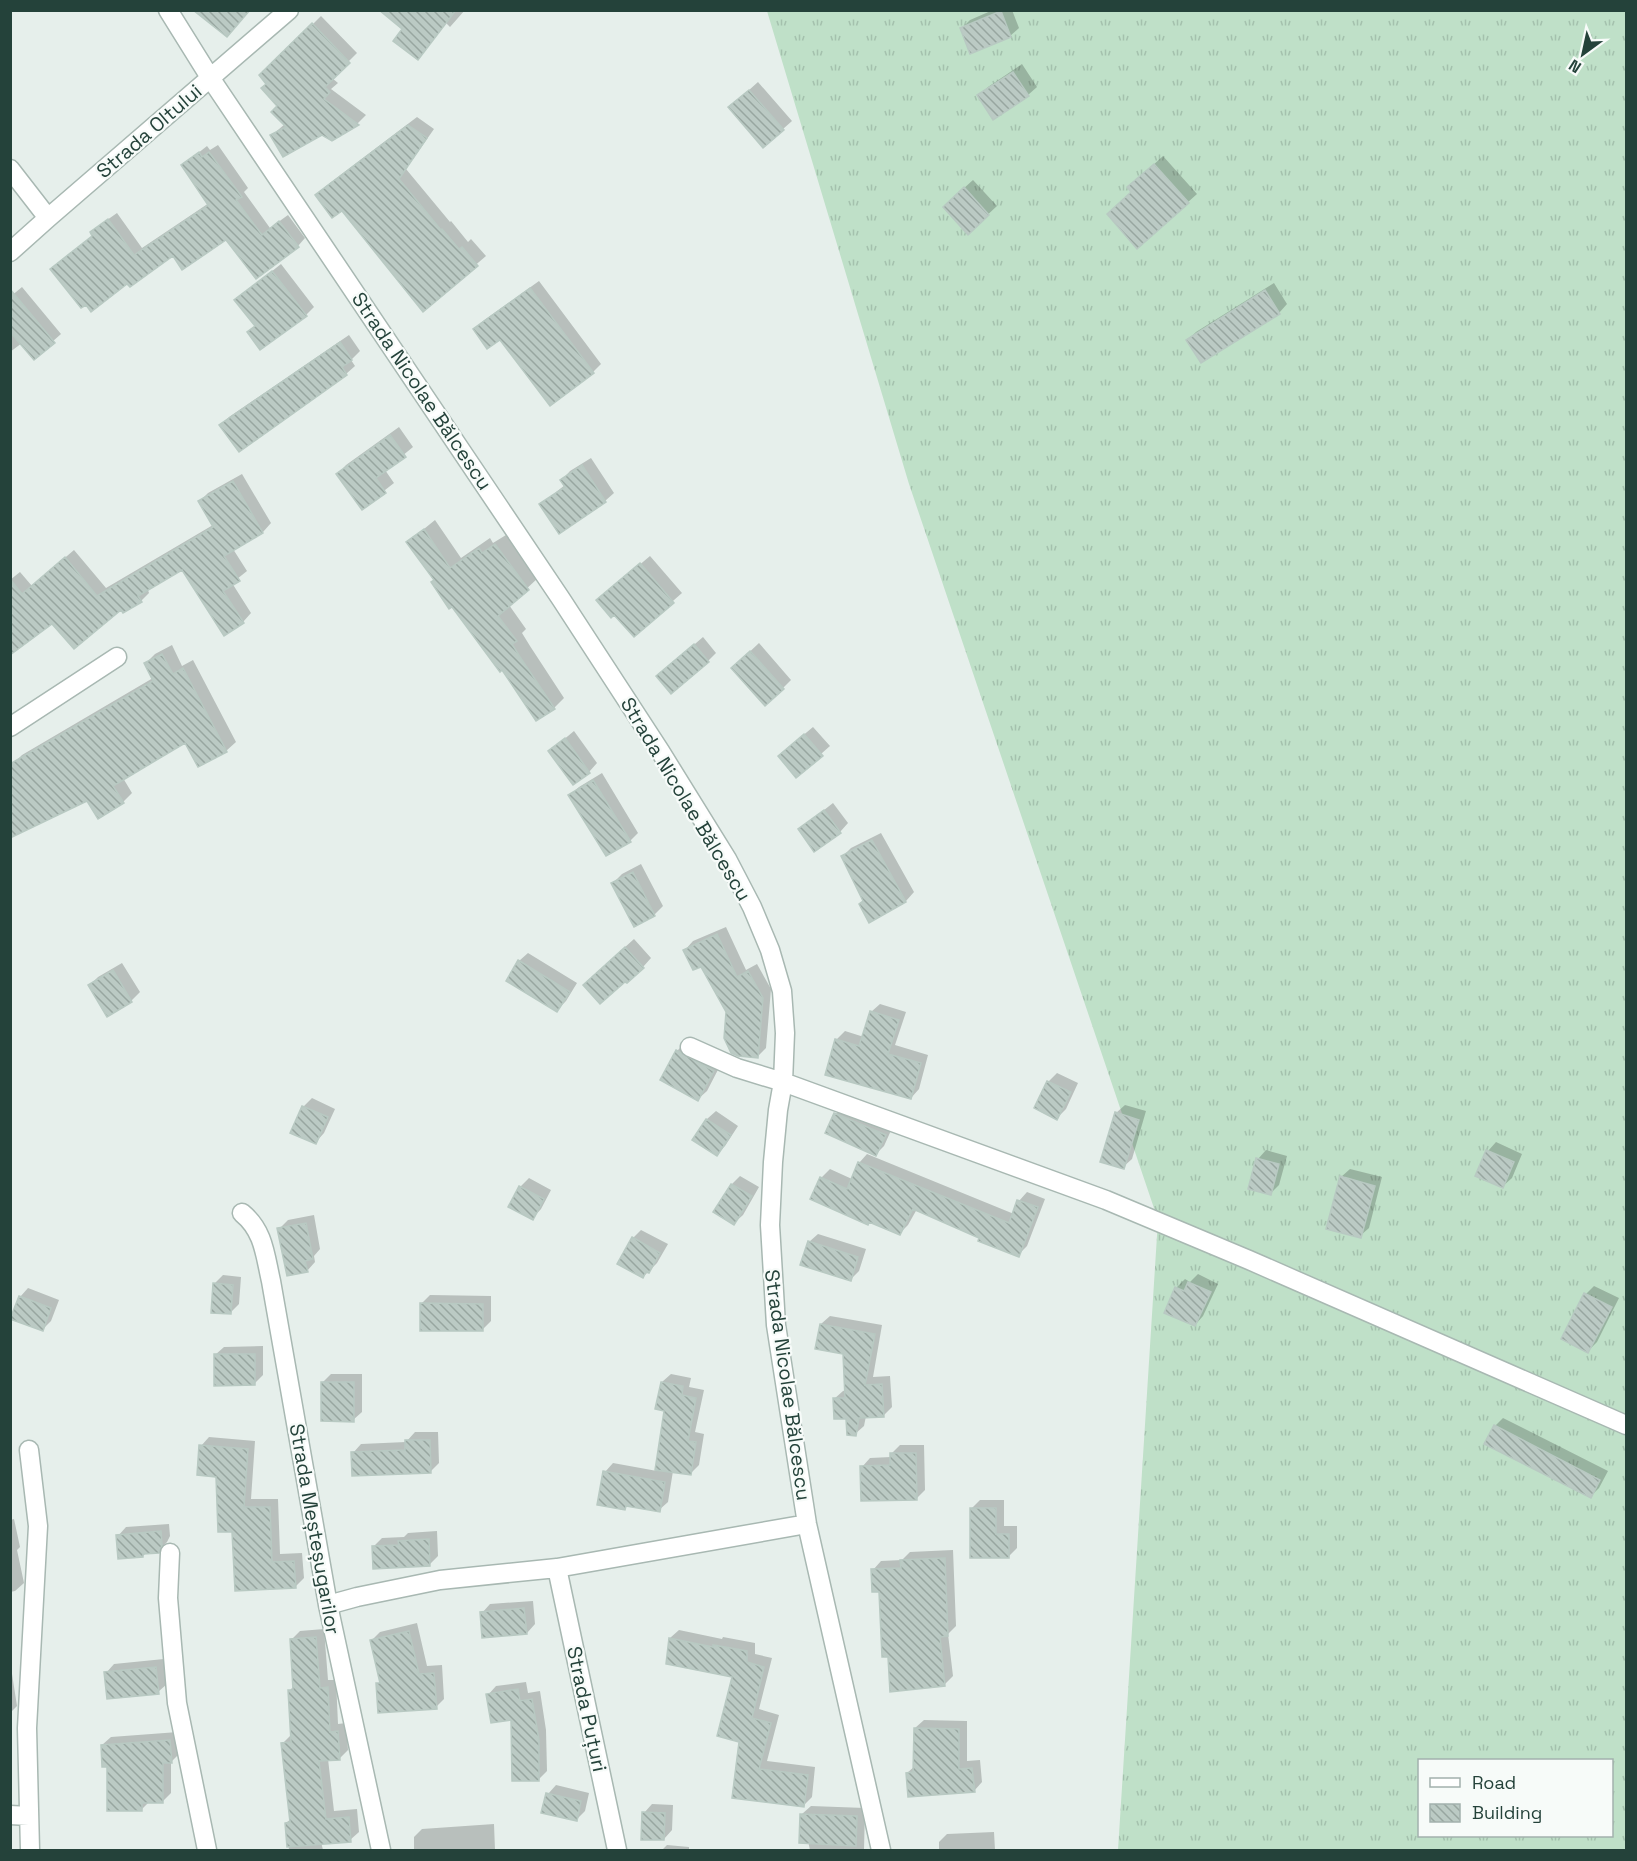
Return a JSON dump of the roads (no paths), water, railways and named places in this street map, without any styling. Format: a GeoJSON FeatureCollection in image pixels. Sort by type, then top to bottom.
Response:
{"type":"FeatureCollection","features":[{"type":"Feature","properties":{"kind":"street","name":"Strada Nicolae Bălcescu"},"geometry":{"type":"LineString","coordinates":[[168,10],[211,79],[561,599],[727,859],[752,907],[770,950],[782,991],[785,1034],[783,1082],[773,1162],[770,1225],[776,1325],[807,1524],[881,1851]]}},
{"type":"Feature","properties":{"kind":"street","name":"Strada Oltului"},"geometry":{"type":"LineString","coordinates":[[10,252],[289,10]]}},
{"type":"Feature","properties":{"kind":"street"},"geometry":{"type":"LineString","coordinates":[[10,169],[48,218]]}},
{"type":"Feature","properties":{"kind":"street"},"geometry":{"type":"LineString","coordinates":[[10,727],[117,657]]}},
{"type":"Feature","properties":{"kind":"street"},"geometry":{"type":"LineString","coordinates":[[690,1047],[737,1068],[783,1082],[1106,1200],[1626,1425]]}},
{"type":"Feature","properties":{"kind":"street","name":"Strada Meșteșugarilor"},"geometry":{"type":"LineString","coordinates":[[242,1213],[253,1222],[261,1235],[328,1605],[381,1851]]}},
{"type":"Feature","properties":{"kind":"street"},"geometry":{"type":"LineString","coordinates":[[29,1450],[38,1526],[27,1728],[30,1851]]}},
{"type":"Feature","properties":{"kind":"street"},"geometry":{"type":"LineString","coordinates":[[328,1605],[440,1580],[557,1568],[807,1524]]}},
{"type":"Feature","properties":{"kind":"street"},"geometry":{"type":"LineString","coordinates":[[170,1553],[168,1598],[177,1703],[207,1851]]}},
{"type":"Feature","properties":{"kind":"street","name":"Strada Puțuri"},"geometry":{"type":"LineString","coordinates":[[557,1568],[617,1851]]}},
{"type":"Feature","properties":{"kind":"street"},"geometry":{"type":"LineString","coordinates":[[10,1815],[29,1816]]}}]}
